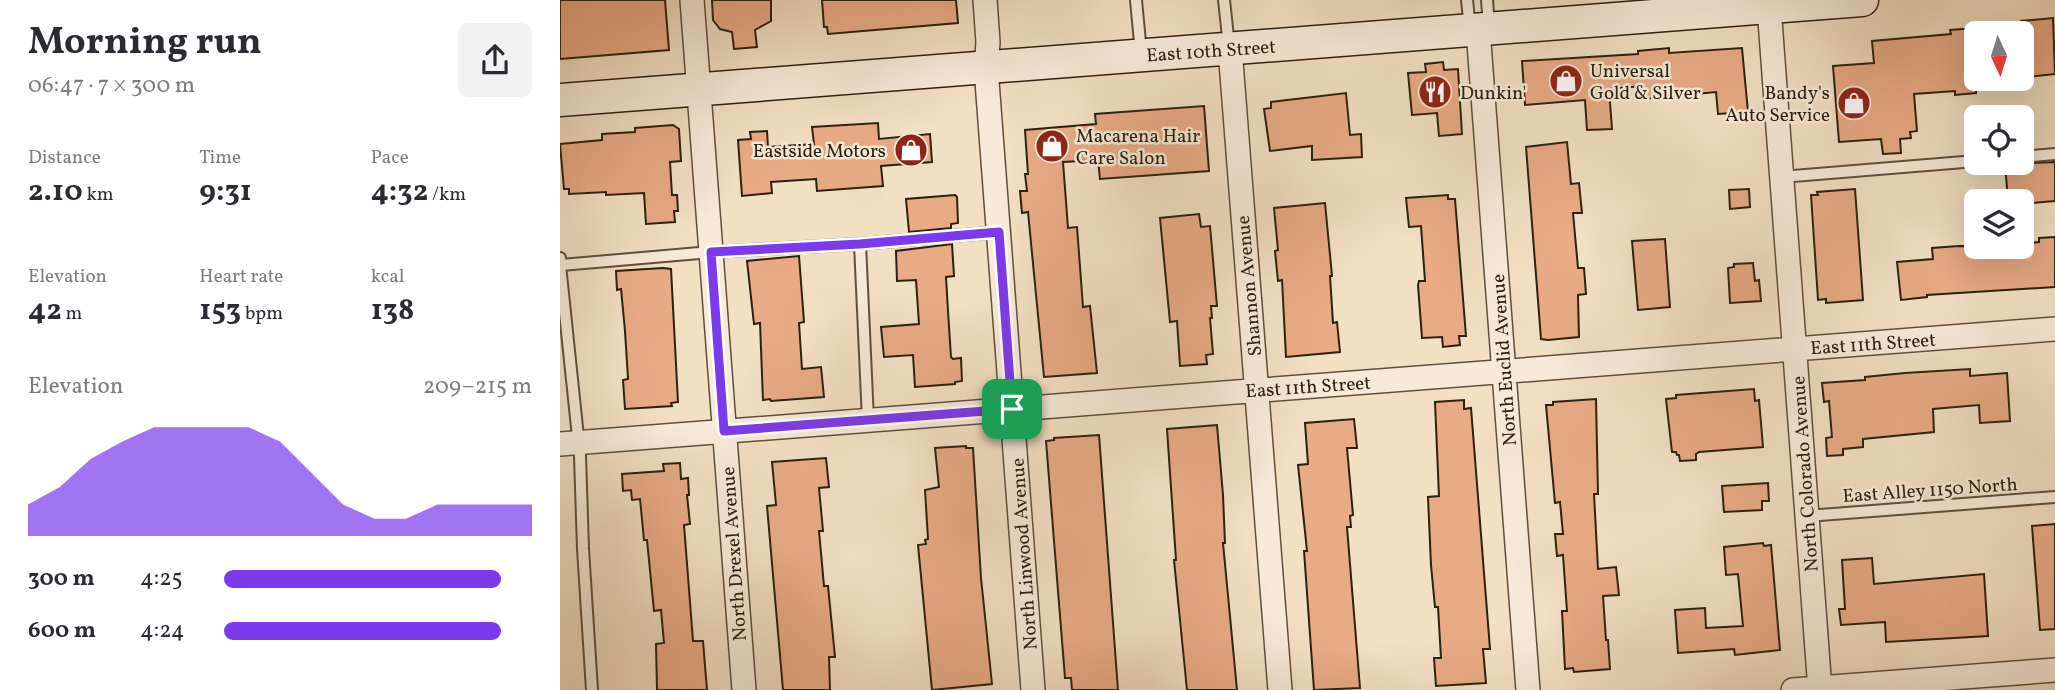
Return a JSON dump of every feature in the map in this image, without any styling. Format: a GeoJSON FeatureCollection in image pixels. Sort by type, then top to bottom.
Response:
{"type":"FeatureCollection","features":[{"type":"Feature","properties":{"kind":"main road","name":"East 10th Street"},"geometry":{"type":"LineString","coordinates":[[560,100],[1230,49],[1478,18],[1862,0]]}},
{"type":"Feature","properties":{"kind":"street","name":"North Drexel Avenue"},"geometry":{"type":"LineString","coordinates":[[692,0],[744,690]]}},
{"type":"Feature","properties":{"kind":"street","name":"North Linwood Avenue"},"geometry":{"type":"LineString","coordinates":[[985,0],[988,42],[986,68],[1033,690]]}},
{"type":"Feature","properties":{"kind":"street","name":"North Colorado Avenue"},"geometry":{"type":"LineString","coordinates":[[1752,5],[1781,177],[1820,689]]}},
{"type":"Feature","properties":{"kind":"street","name":"North Euclid Avenue"},"geometry":{"type":"LineString","coordinates":[[1478,18],[1528,690]]}},
{"type":"Feature","properties":{"kind":"street","name":"Shannon Avenue"},"geometry":{"type":"LineString","coordinates":[[1230,49],[1280,690]]}},
{"type":"Feature","properties":{"kind":"street","name":"East 11th Street"},"geometry":{"type":"LineString","coordinates":[[569,443],[2055,329]]}},
{"type":"Feature","properties":{"kind":"street"},"geometry":{"type":"LineString","coordinates":[[1793,690],[1978,683],[2055,670]]}},
{"type":"Feature","properties":{"kind":"lane"},"geometry":{"type":"LineString","coordinates":[[1136,0],[1142,55]]}},
{"type":"Feature","properties":{"kind":"lane"},"geometry":{"type":"LineString","coordinates":[[1224,0],[1230,49]]}},
{"type":"Feature","properties":{"kind":"lane"},"geometry":{"type":"LineString","coordinates":[[2034,156],[2055,154]]}},
{"type":"Feature","properties":{"kind":"lane"},"geometry":{"type":"LineString","coordinates":[[1781,177],[1964,162]]}},
{"type":"Feature","properties":{"kind":"lane"},"geometry":{"type":"LineString","coordinates":[[560,265],[999,232]]}},
{"type":"Feature","properties":{"kind":"lane"},"geometry":{"type":"LineString","coordinates":[[860,244],[868,420]]}},
{"type":"Feature","properties":{"kind":"lane"},"geometry":{"type":"LineString","coordinates":[[560,258],[569,443],[592,690]]}},
{"type":"Feature","properties":{"kind":"lane","name":"East Alley 1150 North"},"geometry":{"type":"LineString","coordinates":[[1807,516],[2055,497]]}},
{"type":"Feature","properties":{"kind":"building"},"geometry":{"type":"Polygon","coordinates":[[[560,0],[665,0],[669,50],[560,59],[560,0]]]}},
{"type":"Feature","properties":{"kind":"building"},"geometry":{"type":"Polygon","coordinates":[[[712,0],[771,0],[771,21],[755,30],[757,47],[734,49],[732,32],[720,29],[713,20],[712,0]]]}},
{"type":"Feature","properties":{"kind":"building"},"geometry":{"type":"Polygon","coordinates":[[[822,0],[956,0],[958,23],[828,34],[827,27],[824,27],[822,0]]]}},
{"type":"Feature","properties":{"kind":"building"},"geometry":{"type":"Polygon","coordinates":[[[2053,18],[2055,74],[2034,76],[2034,21],[2021,21],[2053,18]]]}},
{"type":"Feature","properties":{"kind":"building"},"geometry":{"type":"Polygon","coordinates":[[[1964,29],[1964,91],[1976,93],[1955,95],[1955,91],[1914,94],[1917,131],[1910,132],[1911,138],[1900,139],[1901,153],[1883,154],[1881,139],[1839,142],[1833,66],[1874,63],[1872,41],[1951,34],[1950,30],[1964,29]]]}},
{"type":"Feature","properties":{"kind":"building"},"geometry":{"type":"Polygon","coordinates":[[[1669,48],[1669,53],[1742,48],[1748,112],[1718,114],[1716,92],[1644,99],[1643,86],[1609,89],[1612,129],[1587,130],[1585,100],[1525,105],[1522,61],[1638,54],[1638,51],[1669,48]]]}},
{"type":"Feature","properties":{"kind":"building","name":"Dunkin'"},"geometry":{"type":"Polygon","coordinates":[[[1443,62],[1444,70],[1458,69],[1462,134],[1439,136],[1437,113],[1412,115],[1408,73],[1426,72],[1425,64],[1443,62]]]}},
{"type":"Feature","properties":{"kind":"building"},"geometry":{"type":"Polygon","coordinates":[[[1346,93],[1350,135],[1361,134],[1362,157],[1312,160],[1312,146],[1270,151],[1264,109],[1271,108],[1271,102],[1346,93]]]}},
{"type":"Feature","properties":{"kind":"building"},"geometry":{"type":"Polygon","coordinates":[[[1204,106],[1209,171],[1100,179],[1098,160],[1063,162],[1068,228],[1077,227],[1083,307],[1090,306],[1097,373],[1044,377],[1028,212],[1022,213],[1020,191],[1027,191],[1025,130],[1096,124],[1095,114],[1204,106]]]}},
{"type":"Feature","properties":{"kind":"building"},"geometry":{"type":"Polygon","coordinates":[[[878,123],[879,139],[930,134],[932,162],[881,166],[883,186],[817,191],[816,179],[771,182],[772,193],[742,196],[738,140],[751,139],[750,132],[767,131],[768,147],[814,144],[812,127],[878,123]]]}},
{"type":"Feature","properties":{"kind":"building"},"geometry":{"type":"Polygon","coordinates":[[[673,125],[679,129],[681,161],[670,162],[672,195],[677,195],[678,211],[674,211],[675,222],[646,224],[644,193],[569,194],[569,189],[564,189],[560,144],[602,140],[602,134],[635,132],[635,128],[673,125]]]}},
{"type":"Feature","properties":{"kind":"building"},"geometry":{"type":"Polygon","coordinates":[[[1567,142],[1571,184],[1579,183],[1582,213],[1573,213],[1578,268],[1584,268],[1586,294],[1578,295],[1579,337],[1548,340],[1541,339],[1526,147],[1567,142]]]}},
{"type":"Feature","properties":{"kind":"building"},"geometry":{"type":"Polygon","coordinates":[[[2055,162],[2055,201],[2034,203],[2034,189],[2007,189],[2006,175],[2034,175],[2034,163],[2055,162]]]}},
{"type":"Feature","properties":{"kind":"building"},"geometry":{"type":"Polygon","coordinates":[[[1749,189],[1750,207],[1730,209],[1729,190],[1749,189]]]}},
{"type":"Feature","properties":{"kind":"building"},"geometry":{"type":"Polygon","coordinates":[[[1855,189],[1863,300],[1826,303],[1826,299],[1818,300],[1811,195],[1818,195],[1817,192],[1855,189]]]}},
{"type":"Feature","properties":{"kind":"building"},"geometry":{"type":"Polygon","coordinates":[[[955,195],[958,223],[951,224],[951,228],[909,232],[906,199],[955,195]]]}},
{"type":"Feature","properties":{"kind":"building"},"geometry":{"type":"Polygon","coordinates":[[[1448,195],[1448,199],[1455,199],[1466,336],[1459,336],[1460,345],[1443,347],[1442,337],[1422,338],[1418,285],[1419,281],[1425,281],[1421,226],[1409,227],[1406,198],[1448,195]]]}},
{"type":"Feature","properties":{"kind":"building"},"geometry":{"type":"Polygon","coordinates":[[[1325,203],[1332,276],[1333,323],[1337,322],[1340,352],[1286,357],[1282,280],[1278,281],[1275,251],[1278,250],[1274,208],[1325,203]]]}},
{"type":"Feature","properties":{"kind":"building"},"geometry":{"type":"Polygon","coordinates":[[[1199,214],[1201,227],[1210,226],[1217,306],[1211,306],[1210,318],[1213,354],[1206,355],[1207,364],[1180,366],[1177,321],[1170,322],[1160,218],[1199,214]]]}},
{"type":"Feature","properties":{"kind":"building"},"geometry":{"type":"Polygon","coordinates":[[[2055,237],[2055,287],[1927,295],[1901,300],[1897,262],[1933,259],[1932,248],[1959,246],[1964,246],[1964,259],[2034,259],[2034,243],[2039,242],[2039,238],[2055,237]]]}},
{"type":"Feature","properties":{"kind":"building"},"geometry":{"type":"Polygon","coordinates":[[[1665,239],[1670,307],[1638,310],[1632,241],[1665,239]]]}},
{"type":"Feature","properties":{"kind":"building"},"geometry":{"type":"Polygon","coordinates":[[[952,244],[954,276],[946,277],[951,357],[961,358],[962,381],[915,387],[913,355],[884,357],[881,327],[919,324],[916,280],[897,281],[896,251],[952,244]]]}},
{"type":"Feature","properties":{"kind":"building"},"geometry":{"type":"Polygon","coordinates":[[[799,256],[804,322],[799,323],[802,369],[821,367],[824,397],[763,400],[760,323],[754,324],[747,261],[799,256]]]}},
{"type":"Feature","properties":{"kind":"building"},"geometry":{"type":"Polygon","coordinates":[[[1753,263],[1755,281],[1759,280],[1761,301],[1730,303],[1728,268],[1734,267],[1734,264],[1753,263]]]}},
{"type":"Feature","properties":{"kind":"building"},"geometry":{"type":"Polygon","coordinates":[[[671,269],[678,402],[671,403],[672,406],[625,409],[623,380],[628,379],[625,331],[621,289],[617,290],[616,271],[671,269]]]}},
{"type":"Feature","properties":{"kind":"building"},"geometry":{"type":"Polygon","coordinates":[[[1970,369],[1970,376],[2007,373],[2010,421],[1980,423],[1979,405],[1933,409],[1934,432],[1863,439],[1863,447],[1843,449],[1843,455],[1827,456],[1826,438],[1832,437],[1829,401],[1824,402],[1822,383],[1865,380],[1865,377],[1905,373],[1970,369]]]}},
{"type":"Feature","properties":{"kind":"building"},"geometry":{"type":"Polygon","coordinates":[[[1754,389],[1755,401],[1759,400],[1763,447],[1699,452],[1696,454],[1696,460],[1680,461],[1679,455],[1672,452],[1666,399],[1676,398],[1676,395],[1754,389]]]}},
{"type":"Feature","properties":{"kind":"building"},"geometry":{"type":"Polygon","coordinates":[[[1596,399],[1598,494],[1594,494],[1598,569],[1616,567],[1619,595],[1603,596],[1610,669],[1574,672],[1573,668],[1565,669],[1562,611],[1567,611],[1563,555],[1557,556],[1555,534],[1563,534],[1560,502],[1555,503],[1546,405],[1553,405],[1553,402],[1596,399]]]}},
{"type":"Feature","properties":{"kind":"building"},"geometry":{"type":"Polygon","coordinates":[[[1464,400],[1464,409],[1471,408],[1490,649],[1483,649],[1486,683],[1436,686],[1434,658],[1441,658],[1438,607],[1435,607],[1431,565],[1428,497],[1439,496],[1435,402],[1464,400]]]}},
{"type":"Feature","properties":{"kind":"building"},"geometry":{"type":"Polygon","coordinates":[[[1354,419],[1357,448],[1347,448],[1353,515],[1350,516],[1351,527],[1347,527],[1360,688],[1314,690],[1304,551],[1307,551],[1298,465],[1308,464],[1305,423],[1354,419]]]}},
{"type":"Feature","properties":{"kind":"building"},"geometry":{"type":"Polygon","coordinates":[[[1217,425],[1223,495],[1223,543],[1237,690],[1187,690],[1174,560],[1167,429],[1217,425]]]}},
{"type":"Feature","properties":{"kind":"building"},"geometry":{"type":"Polygon","coordinates":[[[1099,435],[1118,690],[1072,690],[1071,678],[1065,678],[1046,441],[1099,435]]]}},
{"type":"Feature","properties":{"kind":"building"},"geometry":{"type":"Polygon","coordinates":[[[935,448],[973,448],[981,578],[992,684],[932,690],[918,545],[926,544],[925,540],[928,539],[925,490],[939,487],[935,448]]]}},
{"type":"Feature","properties":{"kind":"building"},"geometry":{"type":"Polygon","coordinates":[[[826,458],[829,487],[819,488],[823,531],[819,531],[835,657],[829,657],[830,690],[783,690],[767,506],[776,505],[772,462],[826,458]]]}},
{"type":"Feature","properties":{"kind":"building"},"geometry":{"type":"Polygon","coordinates":[[[680,463],[681,479],[688,478],[690,524],[684,525],[693,641],[703,641],[707,690],[657,690],[656,644],[664,643],[661,610],[654,611],[640,499],[632,500],[631,490],[623,491],[622,474],[664,471],[663,464],[680,463]]]}},
{"type":"Feature","properties":{"kind":"building"},"geometry":{"type":"Polygon","coordinates":[[[1768,483],[1769,501],[1762,501],[1762,510],[1724,512],[1722,486],[1768,483]]]}},
{"type":"Feature","properties":{"kind":"building"},"geometry":{"type":"Polygon","coordinates":[[[2055,524],[2055,629],[2040,630],[2032,526],[2055,524]]]}},
{"type":"Feature","properties":{"kind":"building"},"geometry":{"type":"Polygon","coordinates":[[[1763,543],[1764,546],[1771,545],[1780,650],[1735,655],[1734,649],[1678,653],[1675,610],[1705,608],[1706,628],[1743,626],[1738,574],[1726,575],[1724,547],[1763,543]]]}},
{"type":"Feature","properties":{"kind":"building"},"geometry":{"type":"Polygon","coordinates":[[[1872,558],[1874,584],[1984,574],[1988,636],[1886,642],[1885,622],[1841,625],[1839,609],[1845,609],[1842,560],[1872,558]]]}},
{"type":"Feature","properties":{"kind":"place","name":"Universal Gold & Silver"},"geometry":{"type":"Point","coordinates":[1566,81]}},
{"type":"Feature","properties":{"kind":"place","name":"Dunkin'"},"geometry":{"type":"Point","coordinates":[1435,92]}},
{"type":"Feature","properties":{"kind":"place","name":"Bandy's Auto Service"},"geometry":{"type":"Point","coordinates":[1854,103]}},
{"type":"Feature","properties":{"kind":"place","name":"Macarena Hair Care Salon"},"geometry":{"type":"Point","coordinates":[1052,146]}},
{"type":"Feature","properties":{"kind":"place","name":"Eastside Motors"},"geometry":{"type":"Point","coordinates":[911,150]}},
{"type":"Feature","properties":{"kind":"route"},"geometry":{"type":"LineString","coordinates":[[999,232],[1012,409],[724,431],[711,252],[860,244],[999,232]]}}]}
